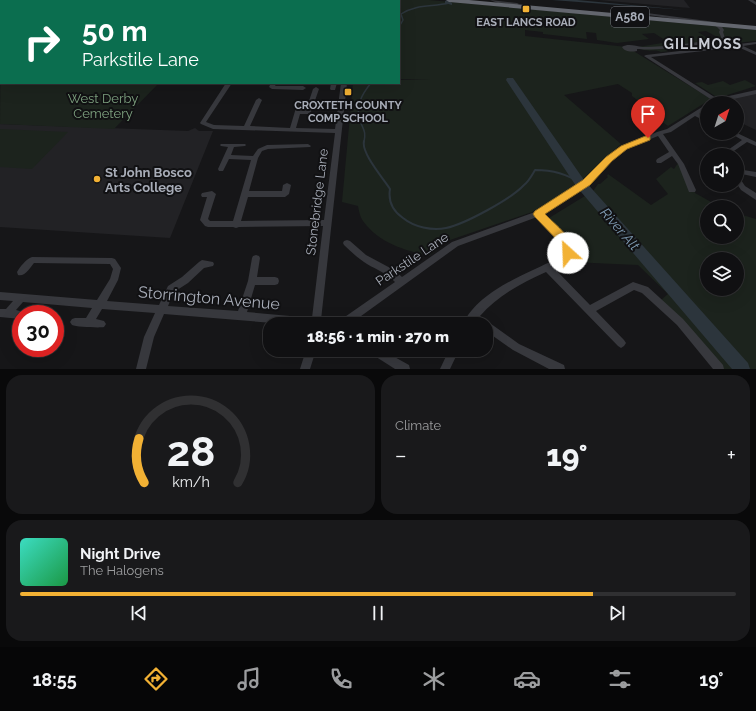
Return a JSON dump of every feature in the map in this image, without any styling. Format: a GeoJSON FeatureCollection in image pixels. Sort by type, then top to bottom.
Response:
{"type":"FeatureCollection","features":[{"type":"Feature","properties":{"kind":"highway","name":"A580"},"geometry":{"type":"LineString","coordinates":[[449,0],[516,1],[648,14],[756,28]]}},
{"type":"Feature","properties":{"kind":"highway","name":"A580"},"geometry":{"type":"LineString","coordinates":[[496,1],[545,9],[714,23],[756,24]]}},
{"type":"Feature","properties":{"kind":"street"},"geometry":{"type":"LineString","coordinates":[[750,0],[756,4]]}},
{"type":"Feature","properties":{"kind":"street"},"geometry":{"type":"LineString","coordinates":[[635,48],[656,48],[718,40],[723,36],[721,32],[722,30],[714,23]]}},
{"type":"Feature","properties":{"kind":"street"},"geometry":{"type":"LineString","coordinates":[[706,96],[646,56],[756,43]]}},
{"type":"Feature","properties":{"kind":"street"},"geometry":{"type":"LineString","coordinates":[[738,45],[756,54]]}},
{"type":"Feature","properties":{"kind":"street"},"geometry":{"type":"LineString","coordinates":[[228,84],[203,123],[212,127],[338,130]]}},
{"type":"Feature","properties":{"kind":"street"},"geometry":{"type":"LineString","coordinates":[[274,84],[272,87],[303,88]]}},
{"type":"Feature","properties":{"kind":"street","name":"Stonebridge Lane"},"geometry":{"type":"LineString","coordinates":[[318,317],[327,223],[344,84]]}},
{"type":"Feature","properties":{"kind":"street"},"geometry":{"type":"LineString","coordinates":[[298,112],[308,112],[316,89]]}},
{"type":"Feature","properties":{"kind":"street"},"geometry":{"type":"LineString","coordinates":[[738,96],[756,92]]}},
{"type":"Feature","properties":{"kind":"street"},"geometry":{"type":"LineString","coordinates":[[246,128],[259,100]]}},
{"type":"Feature","properties":{"kind":"street"},"geometry":{"type":"LineString","coordinates":[[292,130],[301,101]]}},
{"type":"Feature","properties":{"kind":"street","name":"Parkstile Lane"},"geometry":{"type":"LineString","coordinates":[[352,317],[455,244],[538,214],[587,182],[609,159],[624,148],[659,133],[669,131],[700,111]]}},
{"type":"Feature","properties":{"kind":"street"},"geometry":{"type":"LineString","coordinates":[[695,114],[700,116]]}},
{"type":"Feature","properties":{"kind":"street"},"geometry":{"type":"LineString","coordinates":[[659,133],[682,164],[692,190]]}},
{"type":"Feature","properties":{"kind":"street"},"geometry":{"type":"LineString","coordinates":[[734,148],[746,140],[756,144]]}},
{"type":"Feature","properties":{"kind":"street"},"geometry":{"type":"LineString","coordinates":[[223,145],[243,146]]}},
{"type":"Feature","properties":{"kind":"street"},"geometry":{"type":"LineString","coordinates":[[221,169],[232,145]]}},
{"type":"Feature","properties":{"kind":"street"},"geometry":{"type":"LineString","coordinates":[[236,225],[255,158],[260,150],[267,147],[308,146]]}},
{"type":"Feature","properties":{"kind":"street"},"geometry":{"type":"LineString","coordinates":[[659,161],[673,152]]}},
{"type":"Feature","properties":{"kind":"street"},"geometry":{"type":"LineString","coordinates":[[227,157],[255,158]]}},
{"type":"Feature","properties":{"kind":"street"},"geometry":{"type":"LineString","coordinates":[[744,172],[756,175]]}},
{"type":"Feature","properties":{"kind":"street"},"geometry":{"type":"LineString","coordinates":[[245,194],[285,194],[287,185]]}},
{"type":"Feature","properties":{"kind":"street"},"geometry":{"type":"LineString","coordinates":[[744,189],[756,197]]}},
{"type":"Feature","properties":{"kind":"street"},"geometry":{"type":"LineString","coordinates":[[205,195],[212,194],[204,220],[208,224],[236,225],[327,223]]}},
{"type":"Feature","properties":{"kind":"street"},"geometry":{"type":"LineString","coordinates":[[474,317],[489,300],[502,290],[565,257],[568,253],[566,242],[538,214]]}},
{"type":"Feature","properties":{"kind":"street"},"geometry":{"type":"LineString","coordinates":[[347,243],[371,262],[388,270],[398,278],[401,283]]}},
{"type":"Feature","properties":{"kind":"street"},"geometry":{"type":"LineString","coordinates":[[241,316],[252,281],[256,258]]}},
{"type":"Feature","properties":{"kind":"street"},"geometry":{"type":"LineString","coordinates":[[21,272],[32,260],[112,261],[117,268],[114,280],[89,322]]}},
{"type":"Feature","properties":{"kind":"street"},"geometry":{"type":"LineString","coordinates":[[141,369],[149,337],[172,289],[185,280],[202,264],[210,264]]}},
{"type":"Feature","properties":{"kind":"street"},"geometry":{"type":"LineString","coordinates":[[547,267],[621,343]]}},
{"type":"Feature","properties":{"kind":"street"},"geometry":{"type":"LineString","coordinates":[[252,281],[275,282]]}},
{"type":"Feature","properties":{"kind":"street"},"geometry":{"type":"LineString","coordinates":[[589,310],[633,286],[645,290],[680,322],[719,369]]}},
{"type":"Feature","properties":{"kind":"street","name":"Storrington Avenue"},"geometry":{"type":"LineString","coordinates":[[0,296],[263,318]]}},
{"type":"Feature","properties":{"kind":"street"},"geometry":{"type":"LineString","coordinates":[[4,314],[21,297]]}},
{"type":"Feature","properties":{"kind":"street"},"geometry":{"type":"LineString","coordinates":[[75,322],[101,324]]}},
{"type":"Feature","properties":{"kind":"street"},"geometry":{"type":"LineString","coordinates":[[493,331],[516,347],[560,369]]}},
{"type":"Feature","properties":{"kind":"street"},"geometry":{"type":"LineString","coordinates":[[305,369],[309,357]]}},
{"type":"Feature","properties":{"kind":"street"},"geometry":{"type":"LineString","coordinates":[[384,357],[405,369]]}},
{"type":"Feature","properties":{"kind":"street"},"geometry":{"type":"LineString","coordinates":[[445,369],[451,357]]}},
{"type":"Feature","properties":{"kind":"shaded area"},"geometry":{"type":"Polygon","coordinates":[[[552,0],[577,0],[685,10],[552,0]]]}},
{"type":"Feature","properties":{"kind":"shaded area"},"geometry":{"type":"Polygon","coordinates":[[[599,0],[684,0],[690,8],[609,1],[599,0]]]}},
{"type":"Feature","properties":{"kind":"shaded area"},"geometry":{"type":"Polygon","coordinates":[[[756,92],[756,130],[744,124],[744,96],[741,96],[756,92]]]}},
{"type":"Feature","properties":{"kind":"shaded area","name":"St John Bosco Arts College"},"geometry":{"type":"Polygon","coordinates":[[[0,124],[188,131],[195,128],[199,131],[213,131],[170,238],[0,227],[0,124]]]}},
{"type":"Feature","properties":{"kind":"green space"},"geometry":{"type":"Polygon","coordinates":[[[400,0],[429,0],[756,30],[756,41],[725,44],[717,39],[719,38],[706,31],[698,32],[719,45],[661,52],[648,51],[638,47],[668,42],[654,33],[642,34],[649,39],[617,43],[597,40],[596,33],[586,32],[587,39],[543,34],[543,32],[525,30],[525,36],[627,47],[706,96],[700,96],[700,106],[668,126],[646,110],[649,109],[632,96],[632,93],[618,84],[564,95],[621,144],[574,187],[532,212],[450,240],[429,256],[401,248],[384,240],[369,229],[360,216],[358,206],[342,202],[353,84],[400,84],[400,80],[430,80],[400,79],[400,0]]]}},
{"type":"Feature","properties":{"kind":"green space"},"geometry":{"type":"Polygon","coordinates":[[[745,80],[756,86],[724,96],[715,96],[695,83],[702,82],[708,85],[723,81],[730,85],[745,80]]]}},
{"type":"Feature","properties":{"kind":"green space","name":"West Derby Cemetery"},"geometry":{"type":"Polygon","coordinates":[[[0,84],[158,84],[114,129],[0,124],[0,84]]]}},
{"type":"Feature","properties":{"kind":"green space"},"geometry":{"type":"Polygon","coordinates":[[[0,129],[68,132],[32,169],[0,167],[0,129]]]}},
{"type":"Feature","properties":{"kind":"green space"},"geometry":{"type":"Polygon","coordinates":[[[680,160],[695,193],[708,200],[700,200],[700,244],[744,244],[744,215],[756,219],[756,369],[723,369],[661,300],[668,294],[638,265],[571,262],[576,255],[574,245],[549,218],[593,191],[598,184],[608,177],[608,174],[651,205],[668,194],[656,179],[671,167],[674,169],[680,160]]]}},
{"type":"Feature","properties":{"kind":"waterway"},"geometry":{"type":"LineString","coordinates":[[400,25],[403,20],[401,14],[407,11],[418,7],[449,3]]}},
{"type":"Feature","properties":{"kind":"waterway","name":"River Alt"},"geometry":{"type":"LineString","coordinates":[[510,80],[580,183],[742,369]]}},
{"type":"Feature","properties":{"kind":"waterway"},"geometry":{"type":"LineString","coordinates":[[364,142],[365,133],[360,121],[358,110],[360,100],[370,84]]}},
{"type":"Feature","properties":{"kind":"waterway"},"geometry":{"type":"LineString","coordinates":[[364,142],[369,159],[390,189],[390,198],[394,209],[407,221],[423,228],[446,228],[476,216],[499,204],[518,191],[527,182],[535,170],[559,173],[580,183]]}},
{"type":"Feature","properties":{"kind":"place","name":"EAST LANCS ROAD"},"geometry":{"type":"Point","coordinates":[526,9]}},
{"type":"Feature","properties":{"kind":"place","name":"CROXTETH COUNTY COMP SCHOOL"},"geometry":{"type":"Point","coordinates":[348,92]}},
{"type":"Feature","properties":{"kind":"place","name":"St John Bosco Arts College"},"geometry":{"type":"Point","coordinates":[97,179]}},
{"type":"Feature","properties":{"kind":"district","name":"GILLMOSS"},"geometry":{"type":"Point","coordinates":[703,44]}},
{"type":"Feature","properties":{"kind":"route"},"geometry":{"type":"LineString","coordinates":[[568,253],[566,242],[538,214],[587,182],[609,159],[624,148],[648,138]]}}]}
